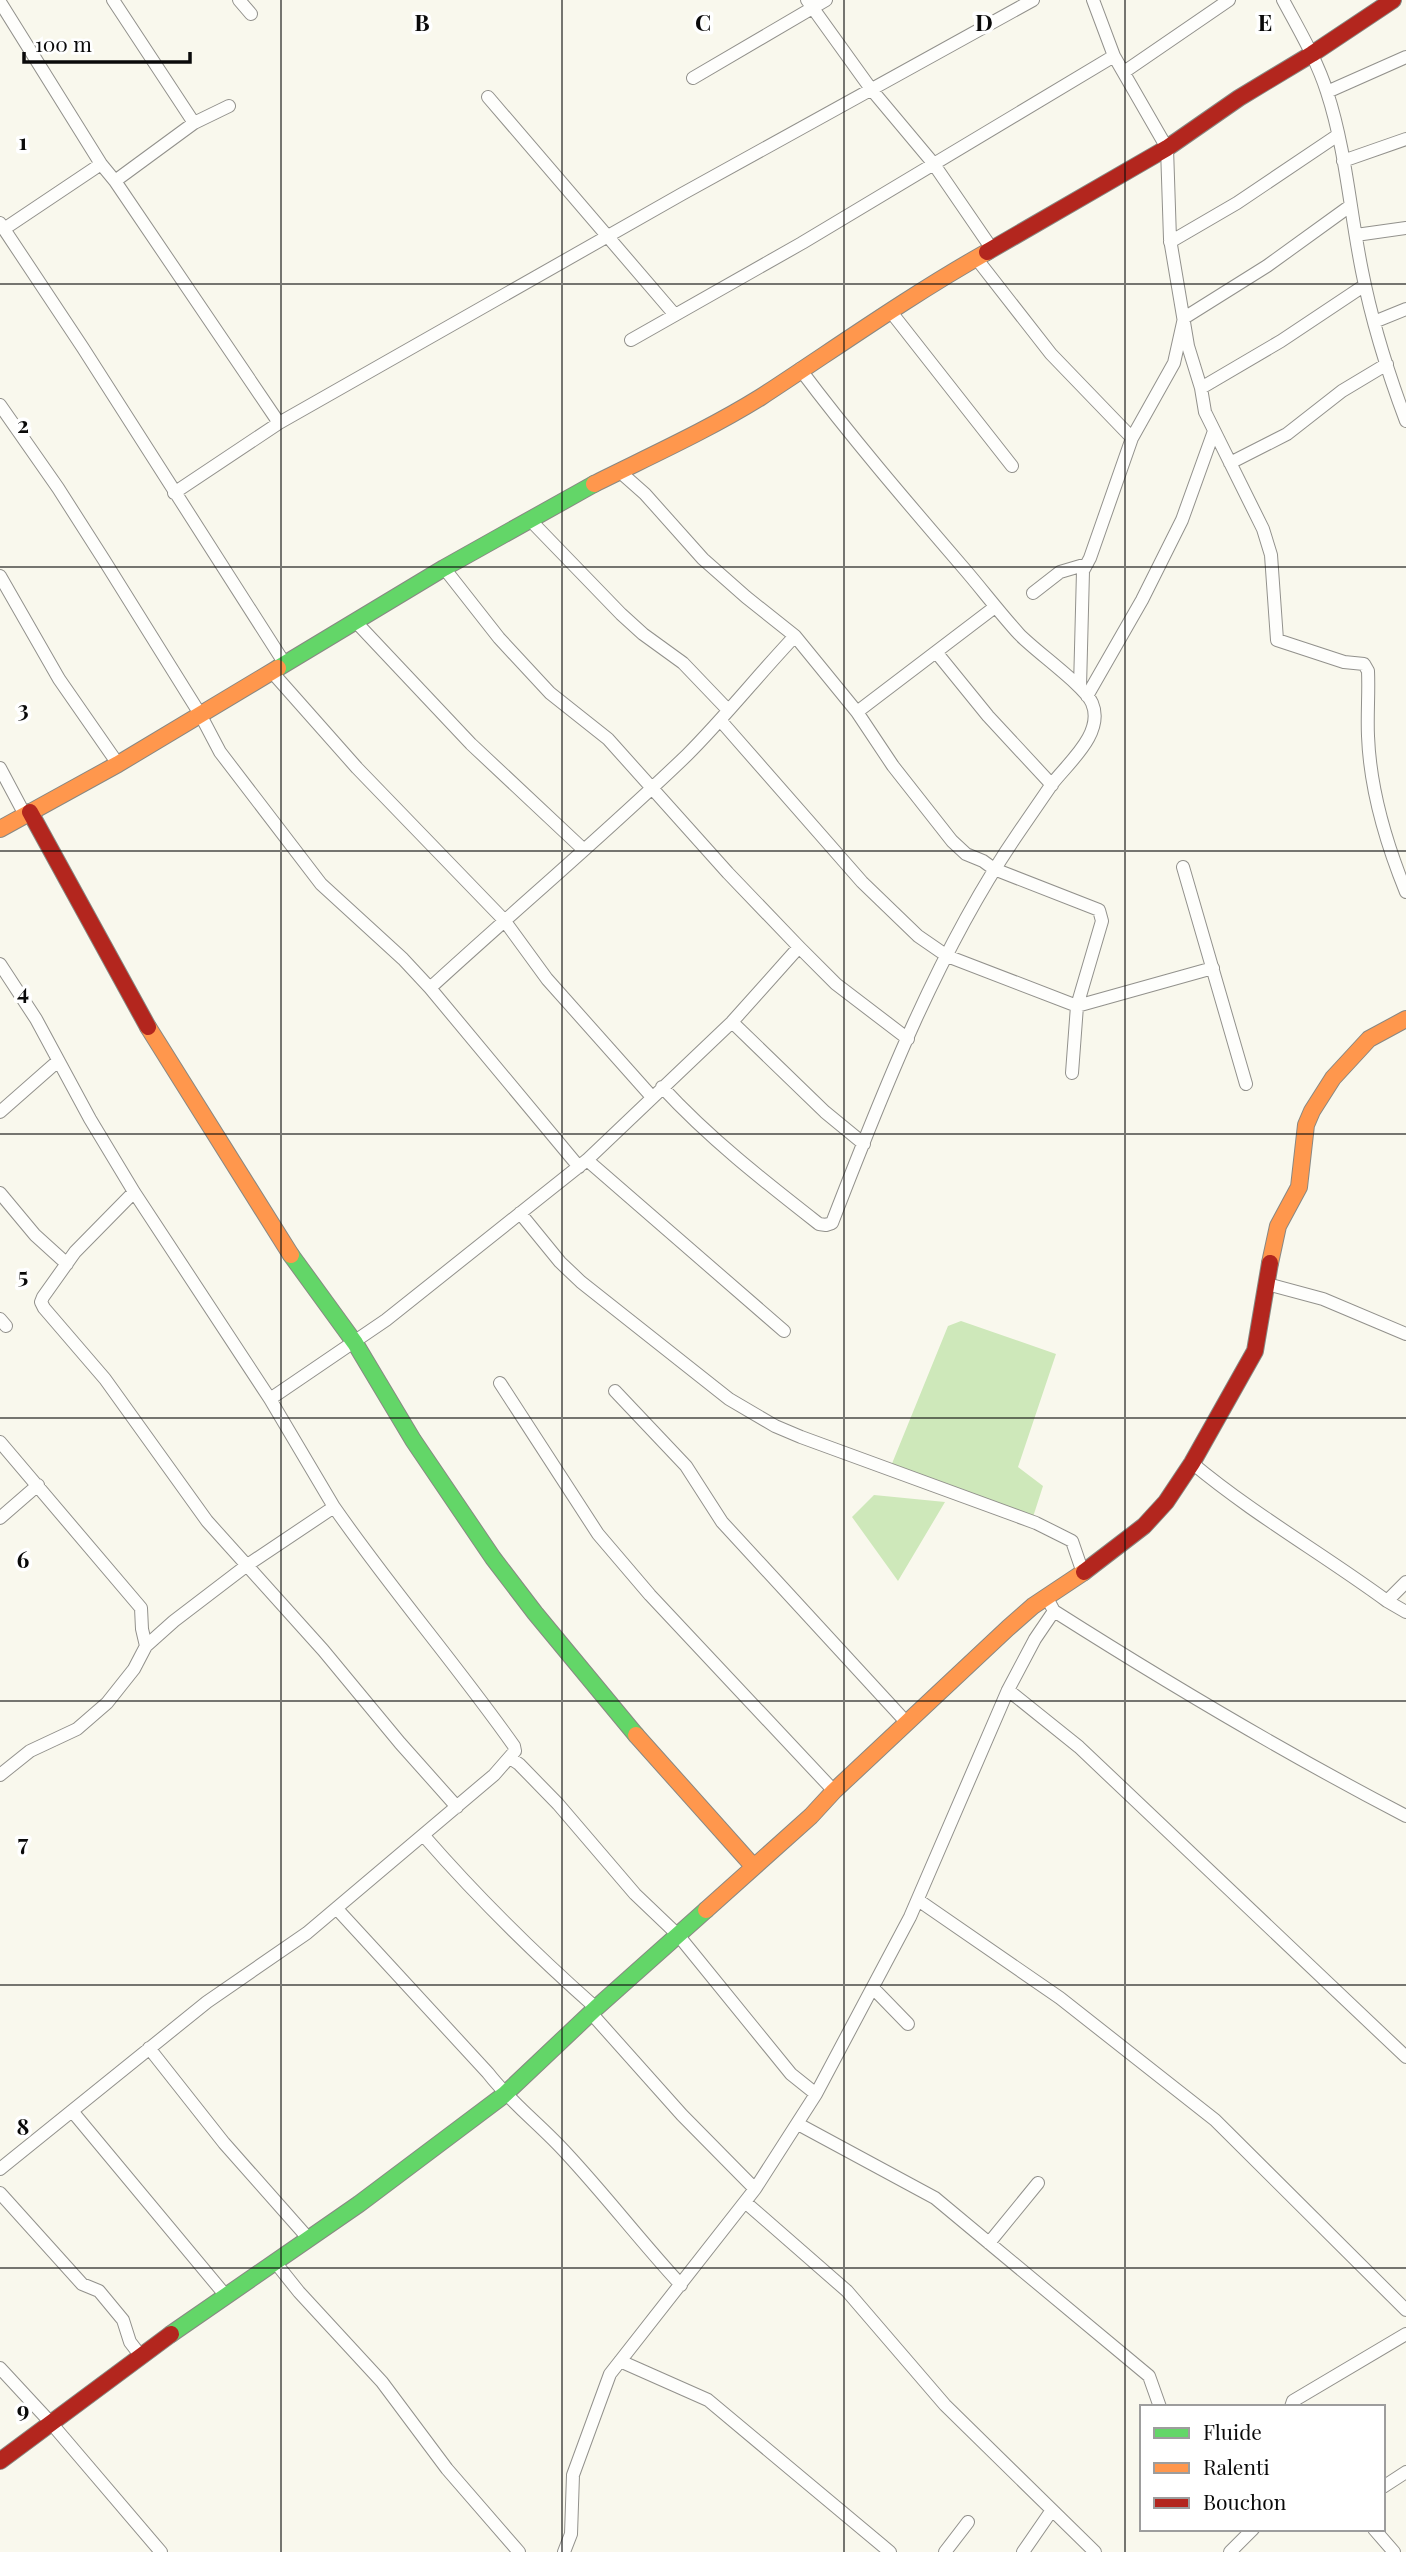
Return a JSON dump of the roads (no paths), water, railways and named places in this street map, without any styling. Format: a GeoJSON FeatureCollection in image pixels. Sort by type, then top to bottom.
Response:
{"type":"FeatureCollection","features":[{"type":"Feature","properties":{"kind":"street"},"geometry":{"type":"LineString","coordinates":[[113,0],[194,122]]}},
{"type":"Feature","properties":{"kind":"street"},"geometry":{"type":"LineString","coordinates":[[239,0],[251,14]]}},
{"type":"Feature","properties":{"kind":"street"},"geometry":{"type":"LineString","coordinates":[[693,78],[810,4],[826,0]]}},
{"type":"Feature","properties":{"kind":"street"},"geometry":{"type":"LineString","coordinates":[[174,493],[279,423],[1033,0]]}},
{"type":"Feature","properties":{"kind":"street"},"geometry":{"type":"LineString","coordinates":[[1124,72],[1229,0]]}},
{"type":"Feature","properties":{"kind":"street"},"geometry":{"type":"LineString","coordinates":[[1283,0],[1312,54],[1327,92],[1338,135],[1365,285],[1374,322],[1405,415]]}},
{"type":"Feature","properties":{"kind":"street"},"geometry":{"type":"LineString","coordinates":[[0,829],[118,764],[444,568],[531,521],[574,494],[692,436],[760,397],[976,258],[1167,148],[1239,98],[1393,0]]}},
{"type":"Feature","properties":{"kind":"street"},"geometry":{"type":"LineString","coordinates":[[1095,1],[1114,56],[1167,148],[1170,242],[1188,346],[1201,388],[1205,412],[1263,529],[1271,555],[1277,640],[1344,662],[1364,664],[1368,671],[1368,735],[1374,786],[1396,867],[1406,892]]}},
{"type":"Feature","properties":{"kind":"street"},"geometry":{"type":"LineString","coordinates":[[0,2],[101,164],[279,423]]}},
{"type":"Feature","properties":{"kind":"street"},"geometry":{"type":"LineString","coordinates":[[810,4],[871,89],[933,163],[992,250]]}},
{"type":"Feature","properties":{"kind":"street"},"geometry":{"type":"LineString","coordinates":[[631,340],[802,243],[1114,56]]}},
{"type":"Feature","properties":{"kind":"street"},"geometry":{"type":"LineString","coordinates":[[1327,92],[1406,57]]}},
{"type":"Feature","properties":{"kind":"street"},"geometry":{"type":"LineString","coordinates":[[488,97],[675,315]]}},
{"type":"Feature","properties":{"kind":"street"},"geometry":{"type":"LineString","coordinates":[[115,181],[194,122],[229,106]]}},
{"type":"Feature","properties":{"kind":"street"},"geometry":{"type":"LineString","coordinates":[[1170,242],[1237,203],[1338,135]]}},
{"type":"Feature","properties":{"kind":"street"},"geometry":{"type":"LineString","coordinates":[[1343,161],[1406,139]]}},
{"type":"Feature","properties":{"kind":"street"},"geometry":{"type":"LineString","coordinates":[[101,164],[2,226],[174,493],[279,668],[357,768],[504,920],[547,979],[652,1097]]}},
{"type":"Feature","properties":{"kind":"street"},"geometry":{"type":"LineString","coordinates":[[1084,692],[1083,571],[1132,438],[1174,363],[1184,318],[1267,266],[1350,206]]}},
{"type":"Feature","properties":{"kind":"street"},"geometry":{"type":"LineString","coordinates":[[1356,235],[1406,228]]}},
{"type":"Feature","properties":{"kind":"street"},"geometry":{"type":"LineString","coordinates":[[976,258],[1051,354],[1132,438]]}},
{"type":"Feature","properties":{"kind":"street"},"geometry":{"type":"LineString","coordinates":[[1201,388],[1281,341],[1365,285]]}},
{"type":"Feature","properties":{"kind":"street"},"geometry":{"type":"LineString","coordinates":[[1374,322],[1406,309]]}},
{"type":"Feature","properties":{"kind":"street"},"geometry":{"type":"LineString","coordinates":[[891,312],[1012,466]]}},
{"type":"Feature","properties":{"kind":"street"},"geometry":{"type":"LineString","coordinates":[[1230,463],[1287,434],[1342,391],[1387,364]]}},
{"type":"Feature","properties":{"kind":"street"},"geometry":{"type":"LineString","coordinates":[[662,1087],[711,1138],[756,1176],[819,1224],[832,1223],[908,1039],[969,911],[994,869],[1052,785],[1084,746],[1093,725],[1093,703],[1084,692],[1027,643],[995,607],[857,442],[800,369]]}},
{"type":"Feature","properties":{"kind":"street"},"geometry":{"type":"LineString","coordinates":[[0,405],[58,488],[200,714],[220,752],[321,884],[430,988],[583,1163],[784,1331]]}},
{"type":"Feature","properties":{"kind":"street"},"geometry":{"type":"LineString","coordinates":[[1084,692],[1142,600],[1182,520],[1214,431]]}},
{"type":"Feature","properties":{"kind":"street"},"geometry":{"type":"LineString","coordinates":[[620,471],[645,494],[703,559],[795,636],[857,712],[893,766],[965,854],[994,869],[1098,910],[1102,921],[1077,1006],[1072,1073]]}},
{"type":"Feature","properties":{"kind":"street"},"geometry":{"type":"LineString","coordinates":[[531,521],[621,614],[683,663],[863,882],[918,936],[947,956],[1077,1006],[1213,968]]}},
{"type":"Feature","properties":{"kind":"street"},"geometry":{"type":"LineString","coordinates":[[1033,593],[1060,572],[1087,564]]}},
{"type":"Feature","properties":{"kind":"street"},"geometry":{"type":"LineString","coordinates":[[444,568],[499,638],[550,693],[608,739],[728,873],[799,947],[836,984],[908,1039]]}},
{"type":"Feature","properties":{"kind":"street"},"geometry":{"type":"LineString","coordinates":[[0,576],[59,679],[118,764]]}},
{"type":"Feature","properties":{"kind":"street"},"geometry":{"type":"LineString","coordinates":[[857,712],[995,607]]}},
{"type":"Feature","properties":{"kind":"street"},"geometry":{"type":"LineString","coordinates":[[355,621],[471,744],[584,850]]}},
{"type":"Feature","properties":{"kind":"street"},"geometry":{"type":"LineString","coordinates":[[430,988],[652,788],[724,715],[795,636]]}},
{"type":"Feature","properties":{"kind":"street"},"geometry":{"type":"LineString","coordinates":[[936,652],[988,716],[1052,785]]}},
{"type":"Feature","properties":{"kind":"street"},"geometry":{"type":"LineString","coordinates":[[0,768],[139,1013],[289,1252],[355,1343],[413,1440],[493,1558],[535,1613],[663,1767],[713,1819],[752,1866]]}},
{"type":"Feature","properties":{"kind":"street"},"geometry":{"type":"LineString","coordinates":[[1183,867],[1246,1084]]}},
{"type":"Feature","properties":{"kind":"street"},"geometry":{"type":"LineString","coordinates":[[270,1399],[355,1343],[440,1279],[583,1163],[732,1022],[799,947]]}},
{"type":"Feature","properties":{"kind":"street"},"geometry":{"type":"LineString","coordinates":[[0,964],[36,1019],[134,1192],[270,1399],[334,1507],[515,1748],[503,1767],[337,1909],[207,2002],[0,2169]]}},
{"type":"Feature","properties":{"kind":"street"},"geometry":{"type":"LineString","coordinates":[[564,2552],[572,2526],[573,2475],[610,2374],[755,2189],[816,2094],[918,1900],[1008,1690],[1050,1605],[1083,1573],[1144,1526],[1166,1502],[1192,1463],[1255,1351],[1278,1226],[1299,1187],[1306,1125],[1312,1111],[1333,1078],[1369,1039],[1406,1019]]}},
{"type":"Feature","properties":{"kind":"street"},"geometry":{"type":"LineString","coordinates":[[732,1022],[825,1112],[864,1144]]}},
{"type":"Feature","properties":{"kind":"street"},"geometry":{"type":"LineString","coordinates":[[0,1112],[58,1061]]}},
{"type":"Feature","properties":{"kind":"street"},"geometry":{"type":"LineString","coordinates":[[134,1192],[66,1264],[41,1303],[105,1379],[207,1521],[323,1650],[457,1807]]}},
{"type":"Feature","properties":{"kind":"street"},"geometry":{"type":"LineString","coordinates":[[0,1194],[35,1235],[66,1264]]}},
{"type":"Feature","properties":{"kind":"street"},"geometry":{"type":"LineString","coordinates":[[520,1213],[560,1262],[581,1282],[729,1399],[775,1426],[802,1437],[1036,1523],[1072,1541],[1083,1573]]}},
{"type":"Feature","properties":{"kind":"street"},"geometry":{"type":"LineString","coordinates":[[1267,1284],[1323,1299],[1406,1334]]}},
{"type":"Feature","properties":{"kind":"street"},"geometry":{"type":"LineString","coordinates":[[500,1383],[598,1534],[650,1595],[834,1791]]}},
{"type":"Feature","properties":{"kind":"street"},"geometry":{"type":"LineString","coordinates":[[615,1391],[686,1466],[722,1522],[907,1723]]}},
{"type":"Feature","properties":{"kind":"street"},"geometry":{"type":"LineString","coordinates":[[0,1441],[141,1608],[146,1646]]}},
{"type":"Feature","properties":{"kind":"street"},"geometry":{"type":"LineString","coordinates":[[1192,1463],[1231,1495],[1406,1612]]}},
{"type":"Feature","properties":{"kind":"street"},"geometry":{"type":"LineString","coordinates":[[0,1518],[38,1485]]}},
{"type":"Feature","properties":{"kind":"street"},"geometry":{"type":"LineString","coordinates":[[0,1775],[30,1751],[77,1729],[107,1703],[134,1669],[146,1646],[174,1621],[246,1566],[334,1507]]}},
{"type":"Feature","properties":{"kind":"street"},"geometry":{"type":"LineString","coordinates":[[1387,1601],[1406,1583]]}},
{"type":"Feature","properties":{"kind":"street"},"geometry":{"type":"LineString","coordinates":[[0,2461],[140,2355],[359,2204],[505,2095],[752,1866],[811,1816],[834,1791],[1033,1606],[1050,1605],[1201,1702],[1313,1767],[1406,1816]]}},
{"type":"Feature","properties":{"kind":"street"},"geometry":{"type":"LineString","coordinates":[[1008,1690],[1079,1747],[1406,2057]]}},
{"type":"Feature","properties":{"kind":"street"},"geometry":{"type":"LineString","coordinates":[[510,1758],[558,1804],[635,1894],[678,1935],[791,2074],[816,2094]]}},
{"type":"Feature","properties":{"kind":"street"},"geometry":{"type":"LineString","coordinates":[[424,1836],[476,1896],[594,2011],[682,2115],[755,2189]]}},
{"type":"Feature","properties":{"kind":"street"},"geometry":{"type":"LineString","coordinates":[[918,1900],[1060,1998],[1215,2120],[1406,2310]]}},
{"type":"Feature","properties":{"kind":"street"},"geometry":{"type":"LineString","coordinates":[[337,1909],[488,2073],[505,2095],[567,2153],[638,2239],[681,2285]]}},
{"type":"Feature","properties":{"kind":"street"},"geometry":{"type":"LineString","coordinates":[[873,1989],[908,2024]]}},
{"type":"Feature","properties":{"kind":"street"},"geometry":{"type":"LineString","coordinates":[[149,2049],[224,2143],[308,2238]]}},
{"type":"Feature","properties":{"kind":"street"},"geometry":{"type":"LineString","coordinates":[[72,2111],[226,2296]]}},
{"type":"Feature","properties":{"kind":"street"},"geometry":{"type":"LineString","coordinates":[[798,2124],[935,2198],[1149,2376],[1159,2405]]}},
{"type":"Feature","properties":{"kind":"street"},"geometry":{"type":"LineString","coordinates":[[989,2243],[1038,2183]]}},
{"type":"Feature","properties":{"kind":"street"},"geometry":{"type":"LineString","coordinates":[[0,2193],[82,2284],[99,2291],[123,2320],[130,2342],[140,2355]]}},
{"type":"Feature","properties":{"kind":"street"},"geometry":{"type":"LineString","coordinates":[[744,2202],[847,2291],[944,2405],[1095,2552]]}},
{"type":"Feature","properties":{"kind":"street"},"geometry":{"type":"LineString","coordinates":[[275,2262],[382,2382],[447,2469],[519,2552]]}},
{"type":"Feature","properties":{"kind":"street"},"geometry":{"type":"LineString","coordinates":[[1292,2405],[1406,2334]]}},
{"type":"Feature","properties":{"kind":"street"},"geometry":{"type":"LineString","coordinates":[[620,2361],[708,2400],[890,2552]]}},
{"type":"Feature","properties":{"kind":"street"},"geometry":{"type":"LineString","coordinates":[[0,2368],[51,2423],[161,2552]]}},
{"type":"Feature","properties":{"kind":"street"},"geometry":{"type":"LineString","coordinates":[[1385,2486],[1406,2472]]}},
{"type":"Feature","properties":{"kind":"street"},"geometry":{"type":"LineString","coordinates":[[1023,2552],[1052,2510]]}},
{"type":"Feature","properties":{"kind":"street"},"geometry":{"type":"LineString","coordinates":[[944,2552],[968,2522]]}},
{"type":"Feature","properties":{"kind":"street"},"geometry":{"type":"LineString","coordinates":[[1230,2552],[1251,2531]]}},
{"type":"Feature","properties":{"kind":"street"},"geometry":{"type":"LineString","coordinates":[[1376,2531],[1394,2552]]}}]}
